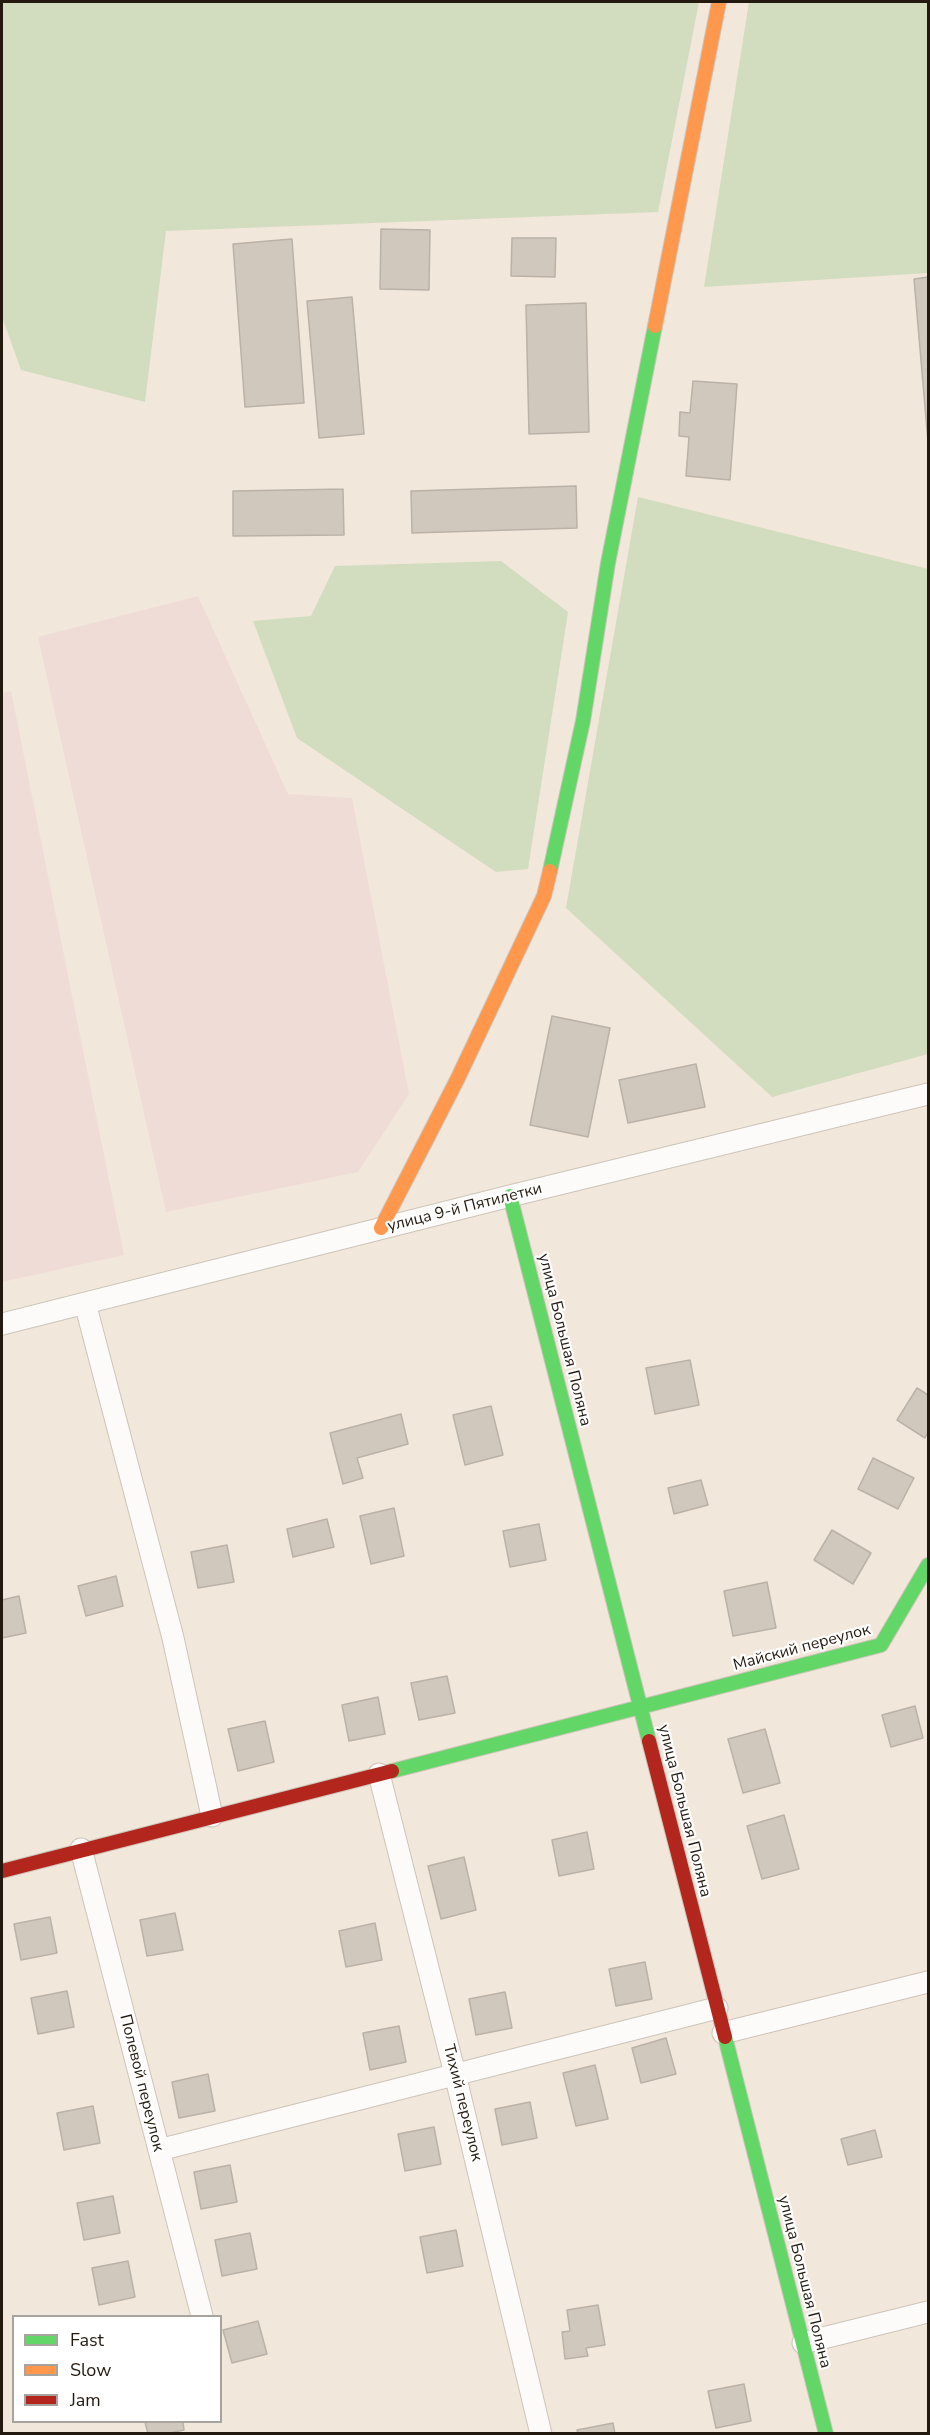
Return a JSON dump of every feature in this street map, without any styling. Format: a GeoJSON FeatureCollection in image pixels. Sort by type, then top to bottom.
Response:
{"type":"FeatureCollection","features":[{"type":"Feature","properties":{"kind":"street"},"geometry":{"type":"LineString","coordinates":[[381,1228],[457,1080],[544,896],[583,721],[608,563],[719,2]]}},
{"type":"Feature","properties":{"kind":"street","name":"улица 9-й Пятилетки"},"geometry":{"type":"LineString","coordinates":[[2,1324],[381,1228],[928,1094]]}},
{"type":"Feature","properties":{"kind":"street","name":"улица Большая Поляна"},"geometry":{"type":"LineString","coordinates":[[510,1196],[826,2433]]}},
{"type":"Feature","properties":{"kind":"street"},"geometry":{"type":"LineString","coordinates":[[85,1303],[173,1638],[212,1816]]}},
{"type":"Feature","properties":{"kind":"street","name":"Майский переулок"},"geometry":{"type":"LineString","coordinates":[[2,1871],[881,1645],[928,1565]]}},
{"type":"Feature","properties":{"kind":"street","name":"Тихий переулок"},"geometry":{"type":"LineString","coordinates":[[379,1774],[456,2074],[541,2433]]}},
{"type":"Feature","properties":{"kind":"street","name":"Полевой переулок"},"geometry":{"type":"LineString","coordinates":[[81,1849],[202,2315]]}},
{"type":"Feature","properties":{"kind":"street"},"geometry":{"type":"LineString","coordinates":[[723,2033],[928,1982]]}},
{"type":"Feature","properties":{"kind":"street"},"geometry":{"type":"LineString","coordinates":[[159,2150],[717,2008]]}},
{"type":"Feature","properties":{"kind":"street"},"geometry":{"type":"LineString","coordinates":[[803,2343],[928,2312]]}},
{"type":"Feature","properties":{"kind":"shaded area"},"geometry":{"type":"Polygon","coordinates":[[[198,596],[288,794],[352,798],[409,1094],[358,1172],[166,1212],[38,637],[198,596]]]}},
{"type":"Feature","properties":{"kind":"shaded area"},"geometry":{"type":"Polygon","coordinates":[[[11,691],[124,1255],[2,1282],[2,693],[11,691]]]}},
{"type":"Feature","properties":{"kind":"green space"},"geometry":{"type":"Polygon","coordinates":[[[2,2],[699,2],[658,212],[166,231],[145,402],[21,370],[2,317],[2,2]]]}},
{"type":"Feature","properties":{"kind":"green space"},"geometry":{"type":"Polygon","coordinates":[[[749,2],[928,2],[928,273],[704,287],[749,2]]]}},
{"type":"Feature","properties":{"kind":"green space"},"geometry":{"type":"Polygon","coordinates":[[[638,497],[928,569],[928,1054],[772,1097],[566,908],[638,497]]]}},
{"type":"Feature","properties":{"kind":"green space"},"geometry":{"type":"Polygon","coordinates":[[[501,561],[568,612],[528,869],[496,872],[297,738],[253,621],[311,616],[335,566],[501,561]]]}},
{"type":"Feature","properties":{"kind":"building"},"geometry":{"type":"Polygon","coordinates":[[[381,229],[430,230],[429,290],[380,289],[381,229]]]}},
{"type":"Feature","properties":{"kind":"building"},"geometry":{"type":"Polygon","coordinates":[[[512,238],[556,238],[555,277],[511,276],[512,238]]]}},
{"type":"Feature","properties":{"kind":"building"},"geometry":{"type":"Polygon","coordinates":[[[292,239],[304,403],[245,407],[233,244],[292,239]]]}},
{"type":"Feature","properties":{"kind":"building"},"geometry":{"type":"Polygon","coordinates":[[[928,277],[928,442],[914,279],[928,277]]]}},
{"type":"Feature","properties":{"kind":"building"},"geometry":{"type":"Polygon","coordinates":[[[352,297],[364,434],[319,438],[307,301],[352,297]]]}},
{"type":"Feature","properties":{"kind":"building"},"geometry":{"type":"Polygon","coordinates":[[[586,303],[589,432],[529,434],[526,305],[586,303]]]}},
{"type":"Feature","properties":{"kind":"building"},"geometry":{"type":"Polygon","coordinates":[[[693,381],[737,384],[730,480],[686,476],[689,437],[679,436],[680,412],[690,413],[693,381]]]}},
{"type":"Feature","properties":{"kind":"building"},"geometry":{"type":"Polygon","coordinates":[[[576,486],[577,528],[412,533],[411,491],[576,486]]]}},
{"type":"Feature","properties":{"kind":"building"},"geometry":{"type":"Polygon","coordinates":[[[343,489],[344,535],[233,536],[233,491],[343,489]]]}},
{"type":"Feature","properties":{"kind":"building"},"geometry":{"type":"Polygon","coordinates":[[[552,1016],[610,1028],[588,1137],[530,1125],[552,1016]]]}},
{"type":"Feature","properties":{"kind":"building"},"geometry":{"type":"Polygon","coordinates":[[[696,1064],[705,1107],[628,1123],[619,1080],[696,1064]]]}},
{"type":"Feature","properties":{"kind":"building"},"geometry":{"type":"Polygon","coordinates":[[[690,1360],[699,1405],[655,1414],[646,1368],[690,1360]]]}},
{"type":"Feature","properties":{"kind":"building"},"geometry":{"type":"Polygon","coordinates":[[[917,1388],[928,1395],[928,1432],[925,1438],[897,1420],[917,1388]]]}},
{"type":"Feature","properties":{"kind":"building"},"geometry":{"type":"Polygon","coordinates":[[[491,1406],[503,1455],[465,1465],[453,1415],[491,1406]]]}},
{"type":"Feature","properties":{"kind":"building"},"geometry":{"type":"Polygon","coordinates":[[[401,1414],[408,1444],[357,1458],[363,1478],[343,1484],[330,1433],[401,1414]]]}},
{"type":"Feature","properties":{"kind":"building"},"geometry":{"type":"Polygon","coordinates":[[[873,1458],[914,1478],[898,1509],[858,1489],[873,1458]]]}},
{"type":"Feature","properties":{"kind":"building"},"geometry":{"type":"Polygon","coordinates":[[[701,1480],[708,1505],[674,1514],[668,1488],[701,1480]]]}},
{"type":"Feature","properties":{"kind":"building"},"geometry":{"type":"Polygon","coordinates":[[[394,1508],[404,1556],[371,1564],[360,1516],[394,1508]]]}},
{"type":"Feature","properties":{"kind":"building"},"geometry":{"type":"Polygon","coordinates":[[[327,1519],[334,1547],[293,1557],[287,1529],[327,1519]]]}},
{"type":"Feature","properties":{"kind":"building"},"geometry":{"type":"Polygon","coordinates":[[[539,1524],[546,1560],[510,1567],[503,1531],[539,1524]]]}},
{"type":"Feature","properties":{"kind":"building"},"geometry":{"type":"Polygon","coordinates":[[[832,1530],[871,1553],[853,1584],[814,1560],[832,1530]]]}},
{"type":"Feature","properties":{"kind":"building"},"geometry":{"type":"Polygon","coordinates":[[[227,1545],[234,1582],[198,1588],[191,1552],[227,1545]]]}},
{"type":"Feature","properties":{"kind":"building"},"geometry":{"type":"Polygon","coordinates":[[[116,1576],[123,1606],[86,1616],[78,1586],[116,1576]]]}},
{"type":"Feature","properties":{"kind":"building"},"geometry":{"type":"Polygon","coordinates":[[[767,1582],[776,1628],[733,1636],[724,1591],[767,1582]]]}},
{"type":"Feature","properties":{"kind":"building"},"geometry":{"type":"Polygon","coordinates":[[[19,1596],[26,1633],[2,1638],[2,1600],[19,1596]]]}},
{"type":"Feature","properties":{"kind":"building"},"geometry":{"type":"Polygon","coordinates":[[[447,1676],[455,1713],[419,1720],[411,1683],[447,1676]]]}},
{"type":"Feature","properties":{"kind":"building"},"geometry":{"type":"Polygon","coordinates":[[[378,1697],[385,1734],[349,1741],[342,1705],[378,1697]]]}},
{"type":"Feature","properties":{"kind":"building"},"geometry":{"type":"Polygon","coordinates":[[[915,1706],[923,1738],[891,1747],[882,1715],[915,1706]]]}},
{"type":"Feature","properties":{"kind":"building"},"geometry":{"type":"Polygon","coordinates":[[[265,1721],[274,1762],[238,1771],[228,1729],[265,1721]]]}},
{"type":"Feature","properties":{"kind":"building"},"geometry":{"type":"Polygon","coordinates":[[[765,1729],[780,1783],[743,1793],[728,1739],[765,1729]]]}},
{"type":"Feature","properties":{"kind":"building"},"geometry":{"type":"Polygon","coordinates":[[[784,1815],[799,1869],[762,1879],[747,1826],[784,1815]]]}},
{"type":"Feature","properties":{"kind":"building"},"geometry":{"type":"Polygon","coordinates":[[[587,1832],[594,1869],[559,1876],[552,1840],[587,1832]]]}},
{"type":"Feature","properties":{"kind":"building"},"geometry":{"type":"Polygon","coordinates":[[[464,1857],[476,1910],[441,1919],[428,1866],[464,1857]]]}},
{"type":"Feature","properties":{"kind":"building"},"geometry":{"type":"Polygon","coordinates":[[[175,1913],[183,1950],[147,1956],[140,1920],[175,1913]]]}},
{"type":"Feature","properties":{"kind":"building"},"geometry":{"type":"Polygon","coordinates":[[[50,1917],[57,1953],[21,1960],[14,1924],[50,1917]]]}},
{"type":"Feature","properties":{"kind":"building"},"geometry":{"type":"Polygon","coordinates":[[[375,1923],[382,1960],[346,1967],[339,1931],[375,1923]]]}},
{"type":"Feature","properties":{"kind":"building"},"geometry":{"type":"Polygon","coordinates":[[[645,1962],[652,1999],[616,2006],[609,1969],[645,1962]]]}},
{"type":"Feature","properties":{"kind":"building"},"geometry":{"type":"Polygon","coordinates":[[[67,1991],[74,2027],[38,2034],[31,1998],[67,1991]]]}},
{"type":"Feature","properties":{"kind":"building"},"geometry":{"type":"Polygon","coordinates":[[[505,1992],[512,2028],[476,2035],[469,1999],[505,1992]]]}},
{"type":"Feature","properties":{"kind":"building"},"geometry":{"type":"Polygon","coordinates":[[[399,2026],[406,2062],[370,2070],[363,2033],[399,2026]]]}},
{"type":"Feature","properties":{"kind":"building"},"geometry":{"type":"Polygon","coordinates":[[[666,2038],[676,2074],[641,2083],[632,2048],[666,2038]]]}},
{"type":"Feature","properties":{"kind":"building"},"geometry":{"type":"Polygon","coordinates":[[[595,2065],[608,2119],[576,2126],[563,2073],[595,2065]]]}},
{"type":"Feature","properties":{"kind":"building"},"geometry":{"type":"Polygon","coordinates":[[[208,2074],[215,2111],[179,2118],[172,2082],[208,2074]]]}},
{"type":"Feature","properties":{"kind":"building"},"geometry":{"type":"Polygon","coordinates":[[[530,2102],[537,2138],[502,2145],[495,2109],[530,2102]]]}},
{"type":"Feature","properties":{"kind":"building"},"geometry":{"type":"Polygon","coordinates":[[[93,2106],[100,2143],[64,2150],[57,2113],[93,2106]]]}},
{"type":"Feature","properties":{"kind":"building"},"geometry":{"type":"Polygon","coordinates":[[[434,2127],[441,2164],[405,2171],[398,2134],[434,2127]]]}},
{"type":"Feature","properties":{"kind":"building"},"geometry":{"type":"Polygon","coordinates":[[[875,2130],[882,2157],[848,2165],[841,2139],[875,2130]]]}},
{"type":"Feature","properties":{"kind":"building"},"geometry":{"type":"Polygon","coordinates":[[[230,2165],[237,2202],[201,2209],[194,2172],[230,2165]]]}},
{"type":"Feature","properties":{"kind":"building"},"geometry":{"type":"Polygon","coordinates":[[[113,2196],[120,2233],[84,2240],[77,2203],[113,2196]]]}},
{"type":"Feature","properties":{"kind":"building"},"geometry":{"type":"Polygon","coordinates":[[[456,2230],[463,2266],[427,2273],[420,2237],[456,2230]]]}},
{"type":"Feature","properties":{"kind":"building"},"geometry":{"type":"Polygon","coordinates":[[[250,2233],[257,2269],[222,2276],[215,2240],[250,2233]]]}},
{"type":"Feature","properties":{"kind":"building"},"geometry":{"type":"Polygon","coordinates":[[[128,2261],[135,2297],[99,2305],[92,2268],[128,2261]]]}},
{"type":"Feature","properties":{"kind":"building"},"geometry":{"type":"Polygon","coordinates":[[[598,2305],[605,2345],[586,2348],[588,2356],[565,2359],[562,2332],[570,2331],[567,2310],[598,2305]]]}},
{"type":"Feature","properties":{"kind":"building"},"geometry":{"type":"Polygon","coordinates":[[[258,2321],[267,2354],[232,2363],[223,2330],[258,2321]]]}},
{"type":"Feature","properties":{"kind":"building"},"geometry":{"type":"Polygon","coordinates":[[[744,2384],[751,2421],[716,2428],[708,2391],[744,2384]]]}},
{"type":"Feature","properties":{"kind":"building"},"geometry":{"type":"Polygon","coordinates":[[[145,2423],[183,2423],[184,2430],[165,2434],[148,2434],[145,2423]]]}},
{"type":"Feature","properties":{"kind":"building"},"geometry":{"type":"Polygon","coordinates":[[[613,2423],[615,2434],[578,2434],[577,2430],[613,2423]]]}},
{"type":"Feature","properties":{"kind":"traffic: fast"},"geometry":{"type":"LineString","coordinates":[[550,871],[583,721],[608,563],[655,326]]}},
{"type":"Feature","properties":{"kind":"traffic: fast"},"geometry":{"type":"LineString","coordinates":[[510,1196],[649,1741]]}},
{"type":"Feature","properties":{"kind":"traffic: fast"},"geometry":{"type":"LineString","coordinates":[[392,1771],[881,1645],[928,1565]]}},
{"type":"Feature","properties":{"kind":"traffic: fast"},"geometry":{"type":"LineString","coordinates":[[725,2037],[826,2434]]}},
{"type":"Feature","properties":{"kind":"traffic: slow"},"geometry":{"type":"LineString","coordinates":[[655,326],[719,2]]}},
{"type":"Feature","properties":{"kind":"traffic: slow"},"geometry":{"type":"LineString","coordinates":[[381,1228],[457,1080],[544,896],[550,871]]}},
{"type":"Feature","properties":{"kind":"traffic: jam"},"geometry":{"type":"LineString","coordinates":[[649,1741],[725,2037]]}},
{"type":"Feature","properties":{"kind":"traffic: jam"},"geometry":{"type":"LineString","coordinates":[[2,1871],[392,1771]]}}]}
